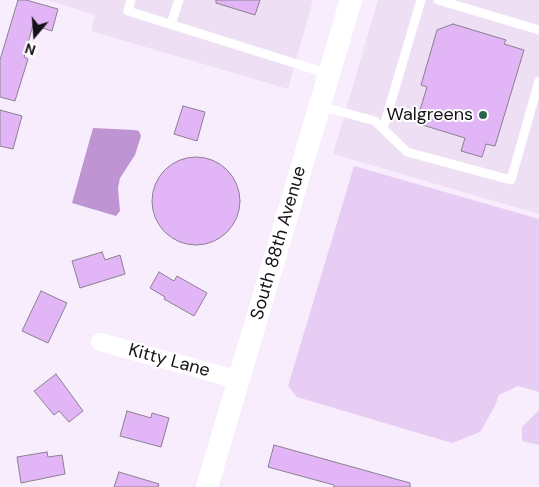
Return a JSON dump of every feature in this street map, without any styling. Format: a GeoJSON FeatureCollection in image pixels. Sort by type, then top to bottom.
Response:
{"type":"FeatureCollection","features":[{"type":"Feature","properties":{"kind":"street","name":"South 88th Avenue"},"geometry":{"type":"LineString","coordinates":[[208,487],[351,0]]}},
{"type":"Feature","properties":{"kind":"street","name":"Kitty Lane"},"geometry":{"type":"LineString","coordinates":[[100,342],[239,380]]}},
{"type":"Feature","properties":{"kind":"lane"},"geometry":{"type":"LineString","coordinates":[[131,0],[128,11],[329,74]]}},
{"type":"Feature","properties":{"kind":"lane"},"geometry":{"type":"LineString","coordinates":[[171,24],[179,0]]}},
{"type":"Feature","properties":{"kind":"lane"},"geometry":{"type":"LineString","coordinates":[[383,129],[421,0]]}},
{"type":"Feature","properties":{"kind":"lane"},"geometry":{"type":"LineString","coordinates":[[438,0],[539,30]]}},
{"type":"Feature","properties":{"kind":"lane"},"geometry":{"type":"LineString","coordinates":[[320,106],[375,121],[407,152],[510,180],[539,81]]}},
{"type":"Feature","properties":{"kind":"shaded area"},"geometry":{"type":"Polygon","coordinates":[[[47,0],[313,0],[288,89],[91,31],[95,15],[47,0]]]}},
{"type":"Feature","properties":{"kind":"shaded area"},"geometry":{"type":"Polygon","coordinates":[[[378,0],[539,0],[539,214],[333,154],[378,0]]]}},
{"type":"Feature","properties":{"kind":"shaded area"},"geometry":{"type":"Polygon","coordinates":[[[93,128],[134,130],[139,131],[141,136],[135,155],[120,178],[118,188],[120,211],[116,216],[72,203],[93,128]]]}},
{"type":"Feature","properties":{"kind":"shaded area"},"geometry":{"type":"Polygon","coordinates":[[[354,166],[539,219],[539,392],[518,386],[499,395],[480,432],[452,443],[297,397],[288,386],[354,166]]]}},
{"type":"Feature","properties":{"kind":"shaded area"},"geometry":{"type":"Polygon","coordinates":[[[539,410],[539,445],[522,441],[522,427],[539,410]]]}},
{"type":"Feature","properties":{"kind":"building"},"geometry":{"type":"Polygon","coordinates":[[[18,0],[26,0],[58,9],[52,31],[33,25],[24,57],[28,59],[15,101],[0,97],[0,60],[18,0]]]}},
{"type":"Feature","properties":{"kind":"building"},"geometry":{"type":"Polygon","coordinates":[[[216,0],[260,0],[255,15],[216,3],[216,0]]]}},
{"type":"Feature","properties":{"kind":"building","name":"Walgreens"},"geometry":{"type":"Polygon","coordinates":[[[453,24],[506,40],[504,44],[524,50],[495,146],[486,144],[482,157],[461,151],[465,138],[416,123],[427,87],[421,85],[437,30],[453,24]]]}},
{"type":"Feature","properties":{"kind":"building"},"geometry":{"type":"Polygon","coordinates":[[[183,106],[205,112],[197,141],[174,134],[183,106]]]}},
{"type":"Feature","properties":{"kind":"building"},"geometry":{"type":"Polygon","coordinates":[[[0,110],[22,116],[13,149],[0,146],[0,110]]]}},
{"type":"Feature","properties":{"kind":"building"},"geometry":{"type":"Polygon","coordinates":[[[196,157],[213,160],[221,164],[233,176],[237,184],[240,201],[237,218],[233,226],[221,238],[213,242],[196,245],[179,242],[171,238],[159,226],[155,218],[152,201],[155,184],[159,176],[171,164],[179,160],[196,157]]]}},
{"type":"Feature","properties":{"kind":"building"},"geometry":{"type":"Polygon","coordinates":[[[102,252],[105,260],[120,255],[125,274],[80,288],[72,261],[102,252]]]}},
{"type":"Feature","properties":{"kind":"building"},"geometry":{"type":"Polygon","coordinates":[[[159,272],[174,281],[177,276],[207,293],[194,316],[164,299],[165,297],[150,288],[159,272]]]}},
{"type":"Feature","properties":{"kind":"building"},"geometry":{"type":"Polygon","coordinates":[[[41,291],[67,303],[48,343],[22,331],[41,291]]]}},
{"type":"Feature","properties":{"kind":"building"},"geometry":{"type":"Polygon","coordinates":[[[56,374],[83,411],[69,422],[59,411],[54,415],[34,391],[56,374]]]}},
{"type":"Feature","properties":{"kind":"building"},"geometry":{"type":"Polygon","coordinates":[[[127,411],[151,418],[152,413],[169,418],[161,447],[120,436],[127,411]]]}},
{"type":"Feature","properties":{"kind":"building"},"geometry":{"type":"Polygon","coordinates":[[[274,445],[410,483],[410,487],[334,487],[334,485],[268,467],[274,445]]]}},
{"type":"Feature","properties":{"kind":"building"},"geometry":{"type":"Polygon","coordinates":[[[47,452],[48,457],[62,455],[65,474],[21,483],[17,457],[47,452]]]}},
{"type":"Feature","properties":{"kind":"building"},"geometry":{"type":"Polygon","coordinates":[[[119,472],[159,484],[158,487],[114,487],[119,472]]]}},
{"type":"Feature","properties":{"kind":"place","name":"Walgreens"},"geometry":{"type":"Point","coordinates":[483,115]}}]}
